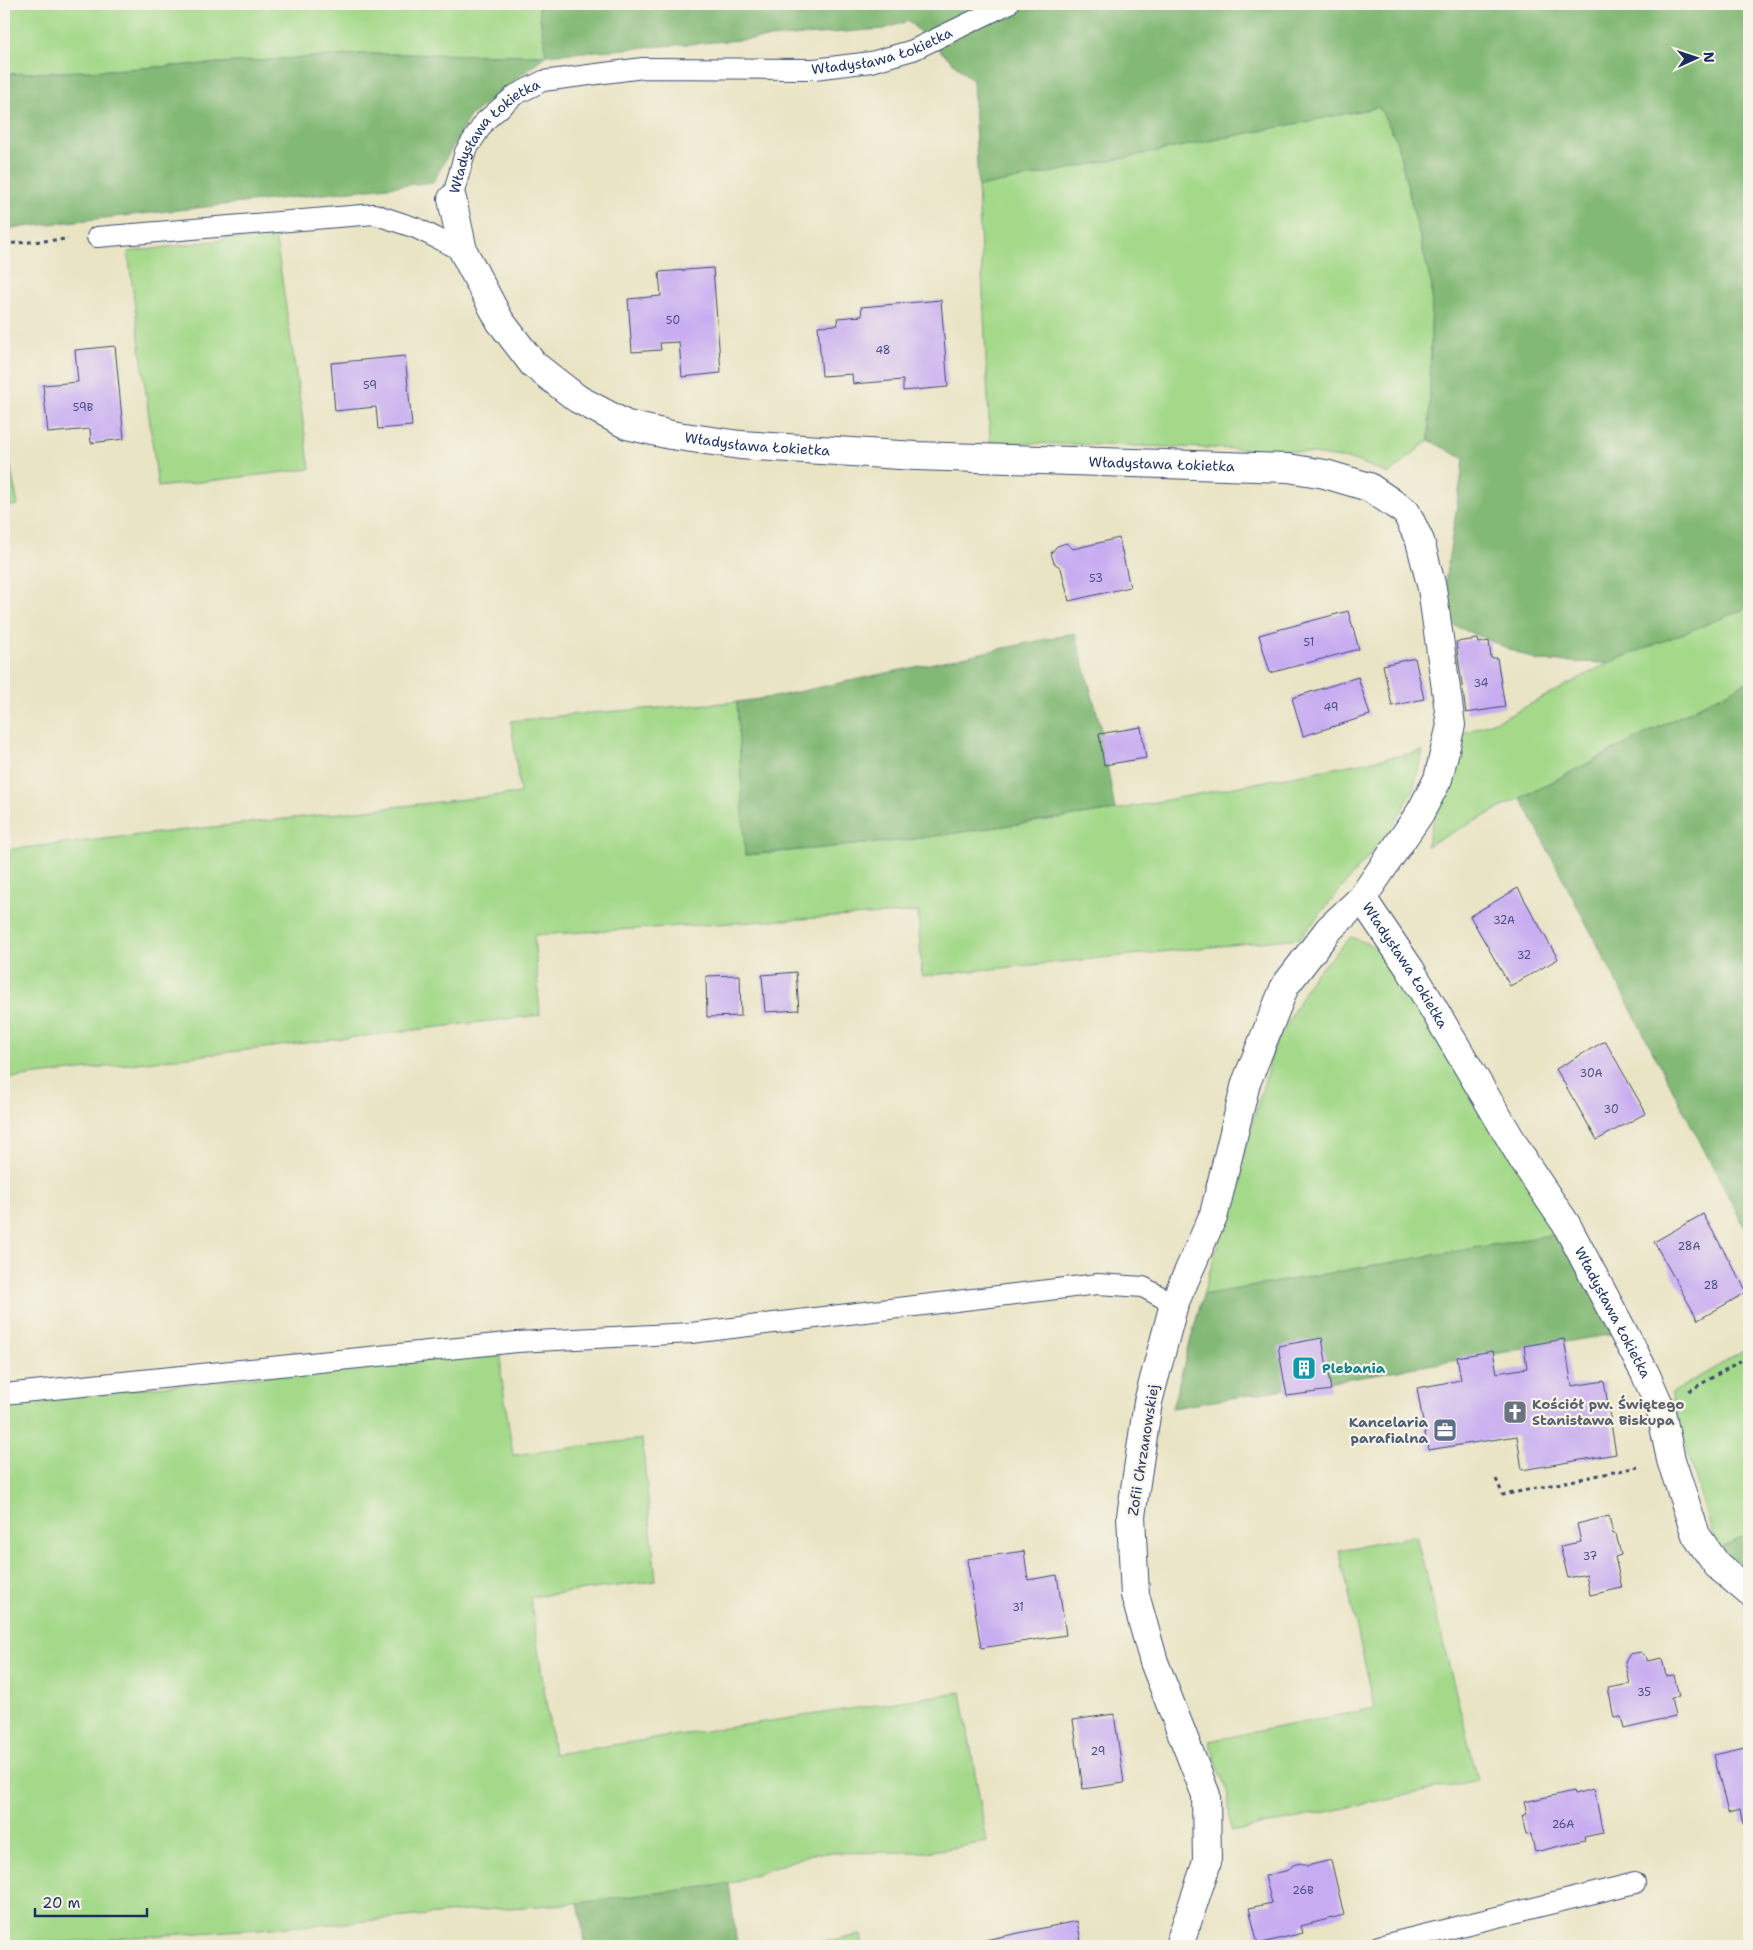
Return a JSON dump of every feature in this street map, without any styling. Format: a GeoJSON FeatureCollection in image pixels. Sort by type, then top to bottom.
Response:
{"type":"FeatureCollection","features":[{"type":"Feature","properties":{"kind":"street","name":"Władysława Łokietka"},"geometry":{"type":"LineString","coordinates":[[452,199],[463,251],[500,321],[533,364],[578,399],[627,425],[671,435],[740,445],[916,456],[1288,468],[1325,474],[1369,487],[1406,512],[1420,541],[1432,588],[1451,726],[1438,779],[1425,804],[1362,898],[1410,969],[1525,1163],[1566,1224],[1645,1373],[1660,1407],[1671,1460],[1696,1535],[1717,1565],[1749,1592]]}},
{"type":"Feature","properties":{"kind":"street","name":"Zofii Chrzanowskiej"},"geometry":{"type":"LineString","coordinates":[[1179,1946],[1207,1862],[1206,1794],[1154,1662],[1134,1595],[1131,1516],[1148,1402],[1174,1304],[1214,1214],[1246,1083],[1285,986],[1328,929],[1362,898]]}},
{"type":"Feature","properties":{"kind":"lane","name":"Władysława Łokietka"},"geometry":{"type":"LineString","coordinates":[[452,199],[465,152],[485,121],[515,95],[543,81],[643,68],[814,69],[872,62],[913,50],[1008,4]]}},
{"type":"Feature","properties":{"kind":"lane"},"geometry":{"type":"LineString","coordinates":[[97,237],[374,214],[416,228],[463,251]]}},
{"type":"Feature","properties":{"kind":"lane"},"geometry":{"type":"LineString","coordinates":[[4,1394],[517,1342],[690,1333],[1098,1284],[1143,1287],[1174,1304]]}},
{"type":"Feature","properties":{"kind":"lane"},"geometry":{"type":"LineString","coordinates":[[1379,1946],[1636,1883]]}},
{"type":"Feature","properties":{"kind":"path"},"geometry":{"type":"LineString","coordinates":[[4,244],[97,237]]}},
{"type":"Feature","properties":{"kind":"path"},"geometry":{"type":"LineString","coordinates":[[1660,1407],[1749,1356]]}},
{"type":"Feature","properties":{"kind":"path"},"geometry":{"type":"LineString","coordinates":[[1496,1479],[1504,1495],[1671,1460]]}},
{"type":"Feature","properties":{"kind":"green space"},"geometry":{"type":"Polygon","coordinates":[[[4,4],[538,4],[546,55],[363,54],[111,70],[4,74],[4,4]]]}},
{"type":"Feature","properties":{"kind":"green space"},"geometry":{"type":"Polygon","coordinates":[[[538,4],[1749,4],[1749,605],[1742,610],[1608,663],[1538,661],[1446,622],[1443,595],[1464,459],[1429,440],[1432,287],[1396,139],[1379,107],[978,187],[973,81],[908,21],[883,29],[546,55],[538,4]]]}},
{"type":"Feature","properties":{"kind":"green space"},"geometry":{"type":"Polygon","coordinates":[[[363,54],[546,55],[469,117],[433,182],[4,229],[4,74],[111,70],[363,54]]]}},
{"type":"Feature","properties":{"kind":"green space"},"geometry":{"type":"Polygon","coordinates":[[[1379,107],[1396,139],[1432,287],[1429,440],[1389,474],[1354,460],[1285,450],[990,442],[978,187],[1379,107]]]}},
{"type":"Feature","properties":{"kind":"green space"},"geometry":{"type":"Polygon","coordinates":[[[275,233],[310,469],[158,487],[128,252],[275,233]]]}},
{"type":"Feature","properties":{"kind":"green space"},"geometry":{"type":"Polygon","coordinates":[[[4,435],[18,505],[4,507],[4,435]]]}},
{"type":"Feature","properties":{"kind":"green space"},"geometry":{"type":"Polygon","coordinates":[[[1749,605],[1749,681],[1426,846],[1459,735],[1508,716],[1608,663],[1742,610],[1749,605]]]}},
{"type":"Feature","properties":{"kind":"green space"},"geometry":{"type":"Polygon","coordinates":[[[1075,633],[1100,724],[1115,810],[907,840],[745,855],[737,702],[774,697],[1075,633]]]}},
{"type":"Feature","properties":{"kind":"green space"},"geometry":{"type":"Polygon","coordinates":[[[1749,681],[1749,1236],[1521,798],[1749,681]]]}},
{"type":"Feature","properties":{"kind":"green space"},"geometry":{"type":"Polygon","coordinates":[[[737,702],[746,855],[907,840],[1115,810],[1423,751],[1413,790],[1391,829],[1300,938],[922,976],[918,912],[534,935],[540,1015],[4,1079],[4,850],[520,793],[511,721],[737,702]]]}},
{"type":"Feature","properties":{"kind":"green space"},"geometry":{"type":"Polygon","coordinates":[[[1351,937],[1381,949],[1562,1233],[1203,1295],[1274,1048],[1312,977],[1351,937]]]}},
{"type":"Feature","properties":{"kind":"green space"},"geometry":{"type":"Polygon","coordinates":[[[1562,1233],[1613,1334],[1172,1408],[1203,1295],[1562,1233]]]}},
{"type":"Feature","properties":{"kind":"green space"},"geometry":{"type":"Polygon","coordinates":[[[1749,1348],[1749,1535],[1716,1549],[1671,1393],[1749,1348]]]}},
{"type":"Feature","properties":{"kind":"green space"},"geometry":{"type":"Polygon","coordinates":[[[501,1352],[501,1374],[513,1455],[642,1439],[656,1581],[530,1597],[554,1754],[961,1692],[987,1842],[927,1852],[814,1853],[729,1884],[578,1903],[456,1912],[346,1923],[4,1946],[4,1404],[501,1352]]]}},
{"type":"Feature","properties":{"kind":"green space"},"geometry":{"type":"Polygon","coordinates":[[[1749,1535],[1749,1574],[1716,1549],[1749,1535]]]}},
{"type":"Feature","properties":{"kind":"green space"},"geometry":{"type":"Polygon","coordinates":[[[1416,1536],[1478,1780],[1231,1832],[1228,1795],[1209,1741],[1375,1708],[1339,1550],[1416,1536]]]}},
{"type":"Feature","properties":{"kind":"green space"},"geometry":{"type":"Polygon","coordinates":[[[729,1884],[737,1946],[586,1946],[578,1903],[729,1884]]]}},
{"type":"Feature","properties":{"kind":"green space"},"geometry":{"type":"Polygon","coordinates":[[[861,1935],[863,1946],[796,1946],[861,1935]]]}},
{"type":"Feature","properties":{"kind":"building"},"geometry":{"type":"Polygon","coordinates":[[[713,268],[721,373],[682,377],[679,342],[660,343],[661,350],[632,352],[628,299],[661,296],[659,272],[713,268]]]}},
{"type":"Feature","properties":{"kind":"building"},"geometry":{"type":"Polygon","coordinates":[[[941,300],[948,387],[903,391],[903,380],[853,384],[852,374],[822,376],[818,326],[838,325],[837,318],[862,316],[861,307],[941,300]]]}},
{"type":"Feature","properties":{"kind":"building"},"geometry":{"type":"Polygon","coordinates":[[[115,346],[124,439],[91,443],[90,429],[48,433],[43,385],[78,382],[75,350],[115,346]]]}},
{"type":"Feature","properties":{"kind":"building"},"geometry":{"type":"Polygon","coordinates":[[[405,356],[412,426],[378,429],[376,407],[335,411],[331,363],[405,356]]]}},
{"type":"Feature","properties":{"kind":"building"},"geometry":{"type":"Polygon","coordinates":[[[1119,538],[1130,587],[1069,601],[1061,568],[1054,563],[1051,553],[1057,546],[1066,543],[1073,549],[1119,538]]]}},
{"type":"Feature","properties":{"kind":"building"},"geometry":{"type":"Polygon","coordinates":[[[1348,611],[1359,649],[1270,673],[1259,635],[1348,611]]]}},
{"type":"Feature","properties":{"kind":"building"},"geometry":{"type":"Polygon","coordinates":[[[1478,639],[1479,643],[1489,641],[1491,658],[1497,658],[1505,707],[1466,713],[1456,642],[1478,639]]]}},
{"type":"Feature","properties":{"kind":"building"},"geometry":{"type":"Polygon","coordinates":[[[1415,658],[1424,699],[1392,706],[1383,665],[1415,658]]]}},
{"type":"Feature","properties":{"kind":"building"},"geometry":{"type":"Polygon","coordinates":[[[1358,677],[1370,715],[1303,736],[1292,698],[1358,677]]]}},
{"type":"Feature","properties":{"kind":"building"},"geometry":{"type":"Polygon","coordinates":[[[1141,727],[1146,758],[1104,765],[1099,734],[1141,727]]]}},
{"type":"Feature","properties":{"kind":"building"},"geometry":{"type":"Polygon","coordinates":[[[1518,888],[1558,959],[1510,986],[1470,916],[1518,888]]]}},
{"type":"Feature","properties":{"kind":"building"},"geometry":{"type":"Polygon","coordinates":[[[796,972],[799,1010],[765,1012],[762,975],[796,972]]]}},
{"type":"Feature","properties":{"kind":"building"},"geometry":{"type":"Polygon","coordinates":[[[740,975],[741,1016],[707,1017],[706,976],[740,975]]]}},
{"type":"Feature","properties":{"kind":"building"},"geometry":{"type":"Polygon","coordinates":[[[1605,1041],[1646,1113],[1597,1140],[1556,1069],[1605,1041]]]}},
{"type":"Feature","properties":{"kind":"building"},"geometry":{"type":"Polygon","coordinates":[[[1703,1214],[1747,1292],[1698,1320],[1654,1242],[1703,1214]]]}},
{"type":"Feature","properties":{"kind":"building","name":"Plebania"},"geometry":{"type":"Polygon","coordinates":[[[1322,1338],[1331,1390],[1287,1396],[1278,1346],[1322,1338]]]}},
{"type":"Feature","properties":{"kind":"building","name":"Kościół pw. Świętego Stanisława Biskupa"},"geometry":{"type":"Polygon","coordinates":[[[1564,1339],[1572,1386],[1604,1381],[1616,1454],[1522,1470],[1517,1436],[1428,1450],[1417,1388],[1461,1380],[1457,1357],[1493,1351],[1497,1373],[1527,1368],[1524,1346],[1564,1339]]]}},
{"type":"Feature","properties":{"kind":"building"},"geometry":{"type":"Polygon","coordinates":[[[1609,1516],[1621,1555],[1615,1557],[1622,1588],[1590,1595],[1586,1574],[1568,1578],[1560,1546],[1581,1542],[1577,1524],[1609,1516]]]}},
{"type":"Feature","properties":{"kind":"building"},"geometry":{"type":"Polygon","coordinates":[[[1024,1551],[1028,1580],[1057,1575],[1066,1635],[981,1648],[967,1559],[1024,1551]]]}},
{"type":"Feature","properties":{"kind":"building"},"geometry":{"type":"Polygon","coordinates":[[[1640,1652],[1647,1658],[1647,1661],[1662,1658],[1666,1676],[1674,1675],[1679,1697],[1671,1698],[1675,1717],[1624,1729],[1621,1717],[1614,1718],[1608,1688],[1630,1684],[1625,1662],[1630,1654],[1640,1652]]]}},
{"type":"Feature","properties":{"kind":"building"},"geometry":{"type":"Polygon","coordinates":[[[1114,1714],[1124,1783],[1083,1789],[1073,1720],[1114,1714]]]}},
{"type":"Feature","properties":{"kind":"building"},"geometry":{"type":"Polygon","coordinates":[[[1749,1747],[1749,1822],[1743,1823],[1740,1810],[1728,1813],[1714,1755],[1749,1747]]]}},
{"type":"Feature","properties":{"kind":"building"},"geometry":{"type":"Polygon","coordinates":[[[1594,1789],[1603,1833],[1584,1837],[1585,1840],[1535,1852],[1531,1834],[1526,1835],[1522,1816],[1527,1814],[1524,1802],[1573,1791],[1574,1794],[1594,1789]]]}},
{"type":"Feature","properties":{"kind":"building"},"geometry":{"type":"Polygon","coordinates":[[[1331,1860],[1344,1915],[1301,1926],[1303,1933],[1258,1944],[1249,1908],[1272,1903],[1265,1876],[1289,1870],[1293,1865],[1301,1863],[1307,1866],[1331,1860]]]}},
{"type":"Feature","properties":{"kind":"building"},"geometry":{"type":"Polygon","coordinates":[[[1077,1921],[1082,1946],[961,1946],[961,1945],[1077,1921]]]}},
{"type":"Feature","properties":{"kind":"place","name":"Plebania"},"geometry":{"type":"Point","coordinates":[1304,1368]}},
{"type":"Feature","properties":{"kind":"place","name":"Kościół pw. Świętego Stanisława Biskupa"},"geometry":{"type":"Point","coordinates":[1515,1412]}},
{"type":"Feature","properties":{"kind":"place","name":"Kancelaria parafialna"},"geometry":{"type":"Point","coordinates":[1445,1430]}}]}
